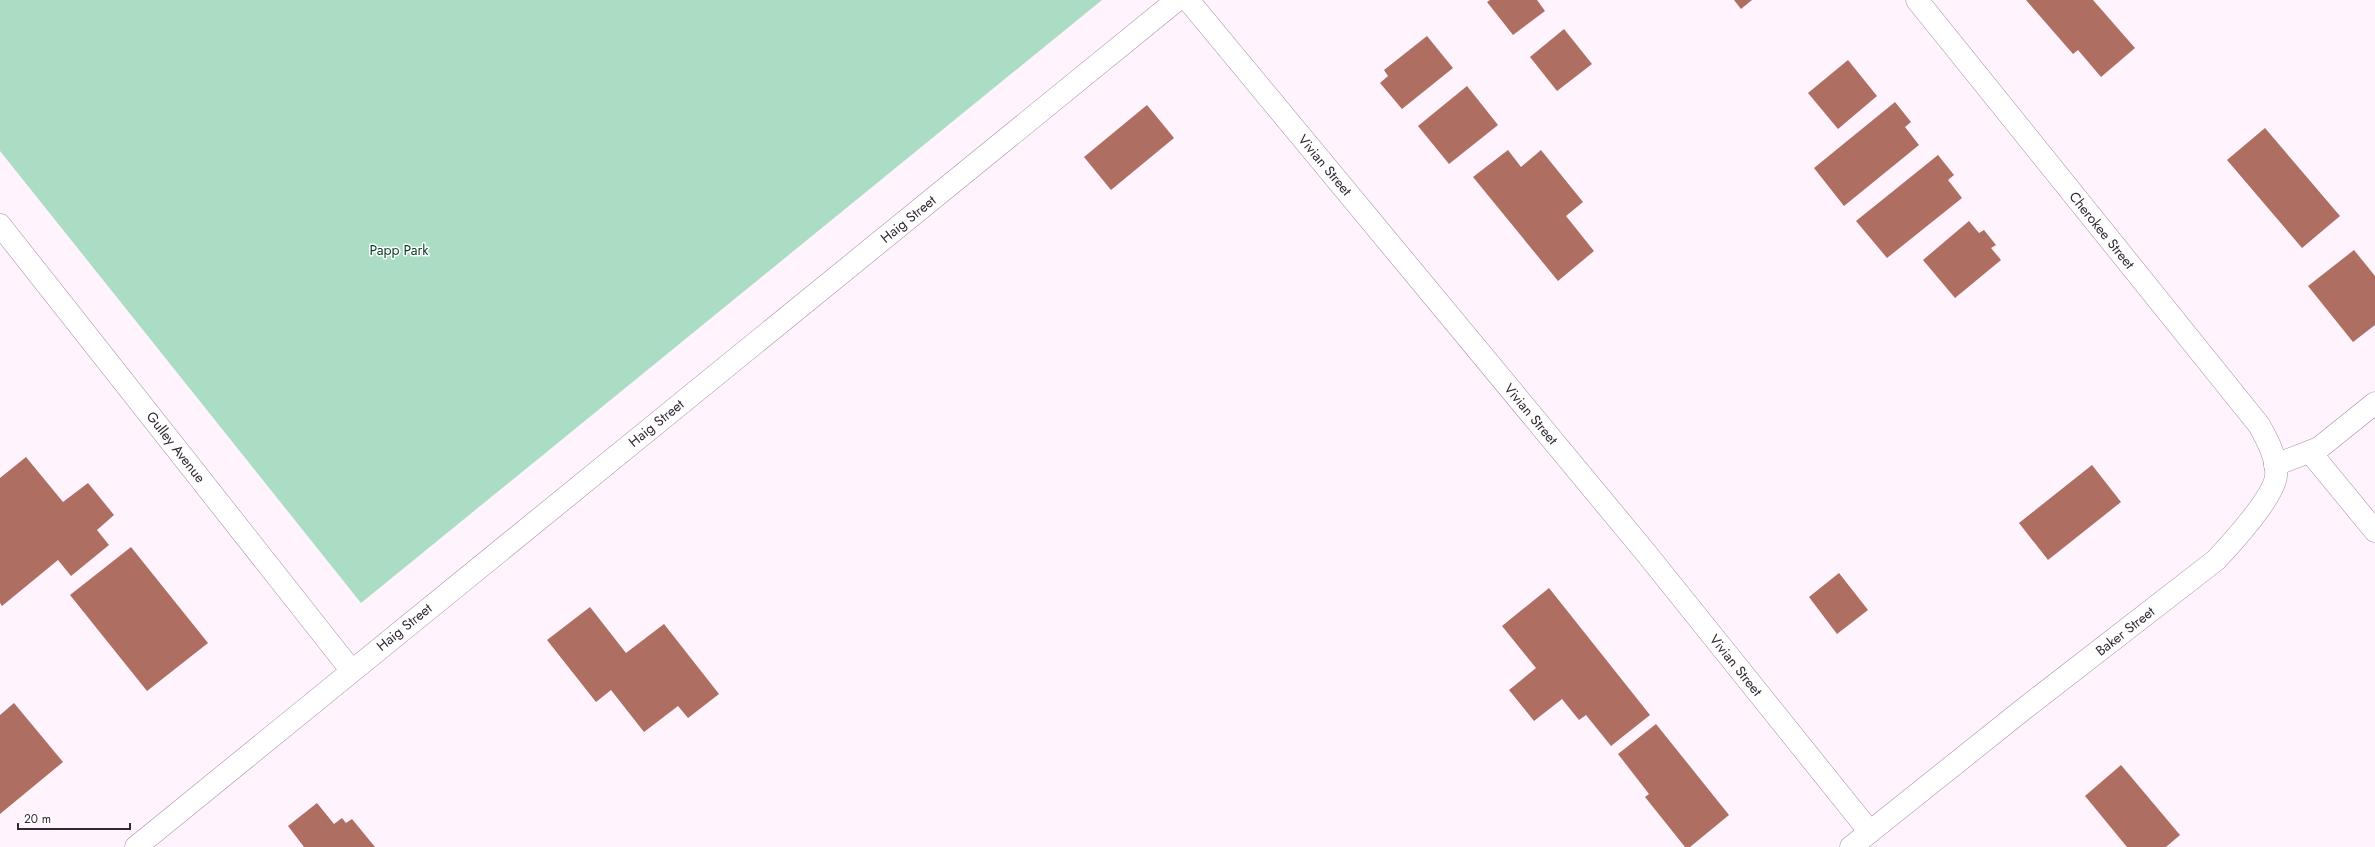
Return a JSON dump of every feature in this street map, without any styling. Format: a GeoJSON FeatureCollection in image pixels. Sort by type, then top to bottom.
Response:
{"type":"FeatureCollection","features":[{"type":"Feature","properties":{"kind":"street","name":"Haig Street"},"geometry":{"type":"LineString","coordinates":[[136,847],[351,670],[1177,0]]}},
{"type":"Feature","properties":{"kind":"street","name":"Vivian Street"},"geometry":{"type":"LineString","coordinates":[[1188,0],[1646,553],[1870,832]]}},
{"type":"Feature","properties":{"kind":"street","name":"Cherokee Street"},"geometry":{"type":"LineString","coordinates":[[1916,0],[2259,425],[2269,441],[2275,466]]}},
{"type":"Feature","properties":{"kind":"street","name":"Gulley Avenue"},"geometry":{"type":"LineString","coordinates":[[0,225],[351,670]]}},
{"type":"Feature","properties":{"kind":"street"},"geometry":{"type":"LineString","coordinates":[[2275,466],[2319,448],[2375,403]]}},
{"type":"Feature","properties":{"kind":"street"},"geometry":{"type":"LineString","coordinates":[[2310,452],[2375,531]]}},
{"type":"Feature","properties":{"kind":"street","name":"Baker Street"},"geometry":{"type":"LineString","coordinates":[[1851,847],[2025,708],[2216,560],[2243,532],[2265,498],[2276,477],[2275,466]]}},
{"type":"Feature","properties":{"kind":"green space","name":"Papp Park"},"geometry":{"type":"Polygon","coordinates":[[[0,0],[1102,0],[361,603],[0,151],[0,0]]]}},
{"type":"Feature","properties":{"kind":"building"},"geometry":{"type":"Polygon","coordinates":[[[1490,0],[1537,0],[1545,11],[1513,35],[1487,2],[1490,0]]]}},
{"type":"Feature","properties":{"kind":"building"},"geometry":{"type":"Polygon","coordinates":[[[1734,0],[1752,0],[1741,9],[1734,0]]]}},
{"type":"Feature","properties":{"kind":"building"},"geometry":{"type":"Polygon","coordinates":[[[2026,0],[2093,0],[2135,48],[2101,77],[2078,50],[2073,54],[2026,0]]]}},
{"type":"Feature","properties":{"kind":"building"},"geometry":{"type":"Polygon","coordinates":[[[1564,29],[1592,64],[1557,91],[1530,57],[1564,29]]]}},
{"type":"Feature","properties":{"kind":"building"},"geometry":{"type":"Polygon","coordinates":[[[1427,36],[1453,68],[1402,109],[1380,83],[1388,76],[1384,70],[1427,36]]]}},
{"type":"Feature","properties":{"kind":"building"},"geometry":{"type":"Polygon","coordinates":[[[1848,60],[1877,96],[1838,129],[1808,93],[1848,60]]]}},
{"type":"Feature","properties":{"kind":"building"},"geometry":{"type":"Polygon","coordinates":[[[1467,86],[1498,125],[1449,164],[1418,126],[1467,86]]]}},
{"type":"Feature","properties":{"kind":"building"},"geometry":{"type":"Polygon","coordinates":[[[1895,102],[1911,122],[1905,127],[1919,145],[1844,206],[1814,168],[1895,102]]]}},
{"type":"Feature","properties":{"kind":"building"},"geometry":{"type":"Polygon","coordinates":[[[1147,105],[1174,138],[1111,190],[1084,157],[1147,105]]]}},
{"type":"Feature","properties":{"kind":"building"},"geometry":{"type":"Polygon","coordinates":[[[2265,128],[2340,216],[2302,248],[2227,160],[2265,128]]]}},
{"type":"Feature","properties":{"kind":"building"},"geometry":{"type":"Polygon","coordinates":[[[1508,150],[1521,167],[1541,150],[1583,202],[1566,216],[1594,251],[1558,281],[1473,177],[1508,150]]]}},
{"type":"Feature","properties":{"kind":"building"},"geometry":{"type":"Polygon","coordinates":[[[1938,155],[1954,175],[1948,180],[1962,198],[1887,258],[1856,221],[1938,155]]]}},
{"type":"Feature","properties":{"kind":"building"},"geometry":{"type":"Polygon","coordinates":[[[1969,221],[1979,233],[1984,230],[1996,245],[1991,248],[2001,260],[1955,298],[1923,260],[1969,221]]]}},
{"type":"Feature","properties":{"kind":"building"},"geometry":{"type":"Polygon","coordinates":[[[2354,250],[2375,276],[2375,325],[2353,342],[2308,286],[2354,250]]]}},
{"type":"Feature","properties":{"kind":"building"},"geometry":{"type":"Polygon","coordinates":[[[26,457],[63,502],[88,483],[114,515],[97,530],[109,545],[71,576],[58,560],[2,606],[0,603],[0,478],[26,457]]]}},
{"type":"Feature","properties":{"kind":"building"},"geometry":{"type":"Polygon","coordinates":[[[2092,465],[2121,502],[2048,560],[2019,523],[2092,465]]]}},
{"type":"Feature","properties":{"kind":"building"},"geometry":{"type":"Polygon","coordinates":[[[131,547],[208,643],[147,691],[70,595],[131,547]]]}},
{"type":"Feature","properties":{"kind":"building"},"geometry":{"type":"Polygon","coordinates":[[[1839,573],[1868,610],[1837,634],[1809,597],[1839,573]]]}},
{"type":"Feature","properties":{"kind":"building"},"geometry":{"type":"Polygon","coordinates":[[[1549,588],[1650,715],[1611,746],[1586,715],[1579,720],[1562,699],[1534,721],[1509,690],[1536,668],[1502,626],[1549,588]]]}},
{"type":"Feature","properties":{"kind":"building"},"geometry":{"type":"Polygon","coordinates":[[[590,607],[626,653],[664,624],[719,694],[688,718],[678,706],[644,732],[611,690],[596,702],[547,640],[590,607]]]}},
{"type":"Feature","properties":{"kind":"building"},"geometry":{"type":"Polygon","coordinates":[[[14,703],[63,762],[0,814],[0,715],[14,703]]]}},
{"type":"Feature","properties":{"kind":"building"},"geometry":{"type":"Polygon","coordinates":[[[1656,724],[1729,815],[1690,847],[1685,847],[1645,797],[1649,794],[1618,754],[1656,724]]]}},
{"type":"Feature","properties":{"kind":"building"},"geometry":{"type":"Polygon","coordinates":[[[2121,765],[2180,835],[2166,847],[2127,847],[2085,796],[2121,765]]]}},
{"type":"Feature","properties":{"kind":"building"},"geometry":{"type":"Polygon","coordinates":[[[317,803],[334,824],[342,818],[346,823],[352,819],[375,847],[304,847],[288,826],[317,803]]]}}]}
